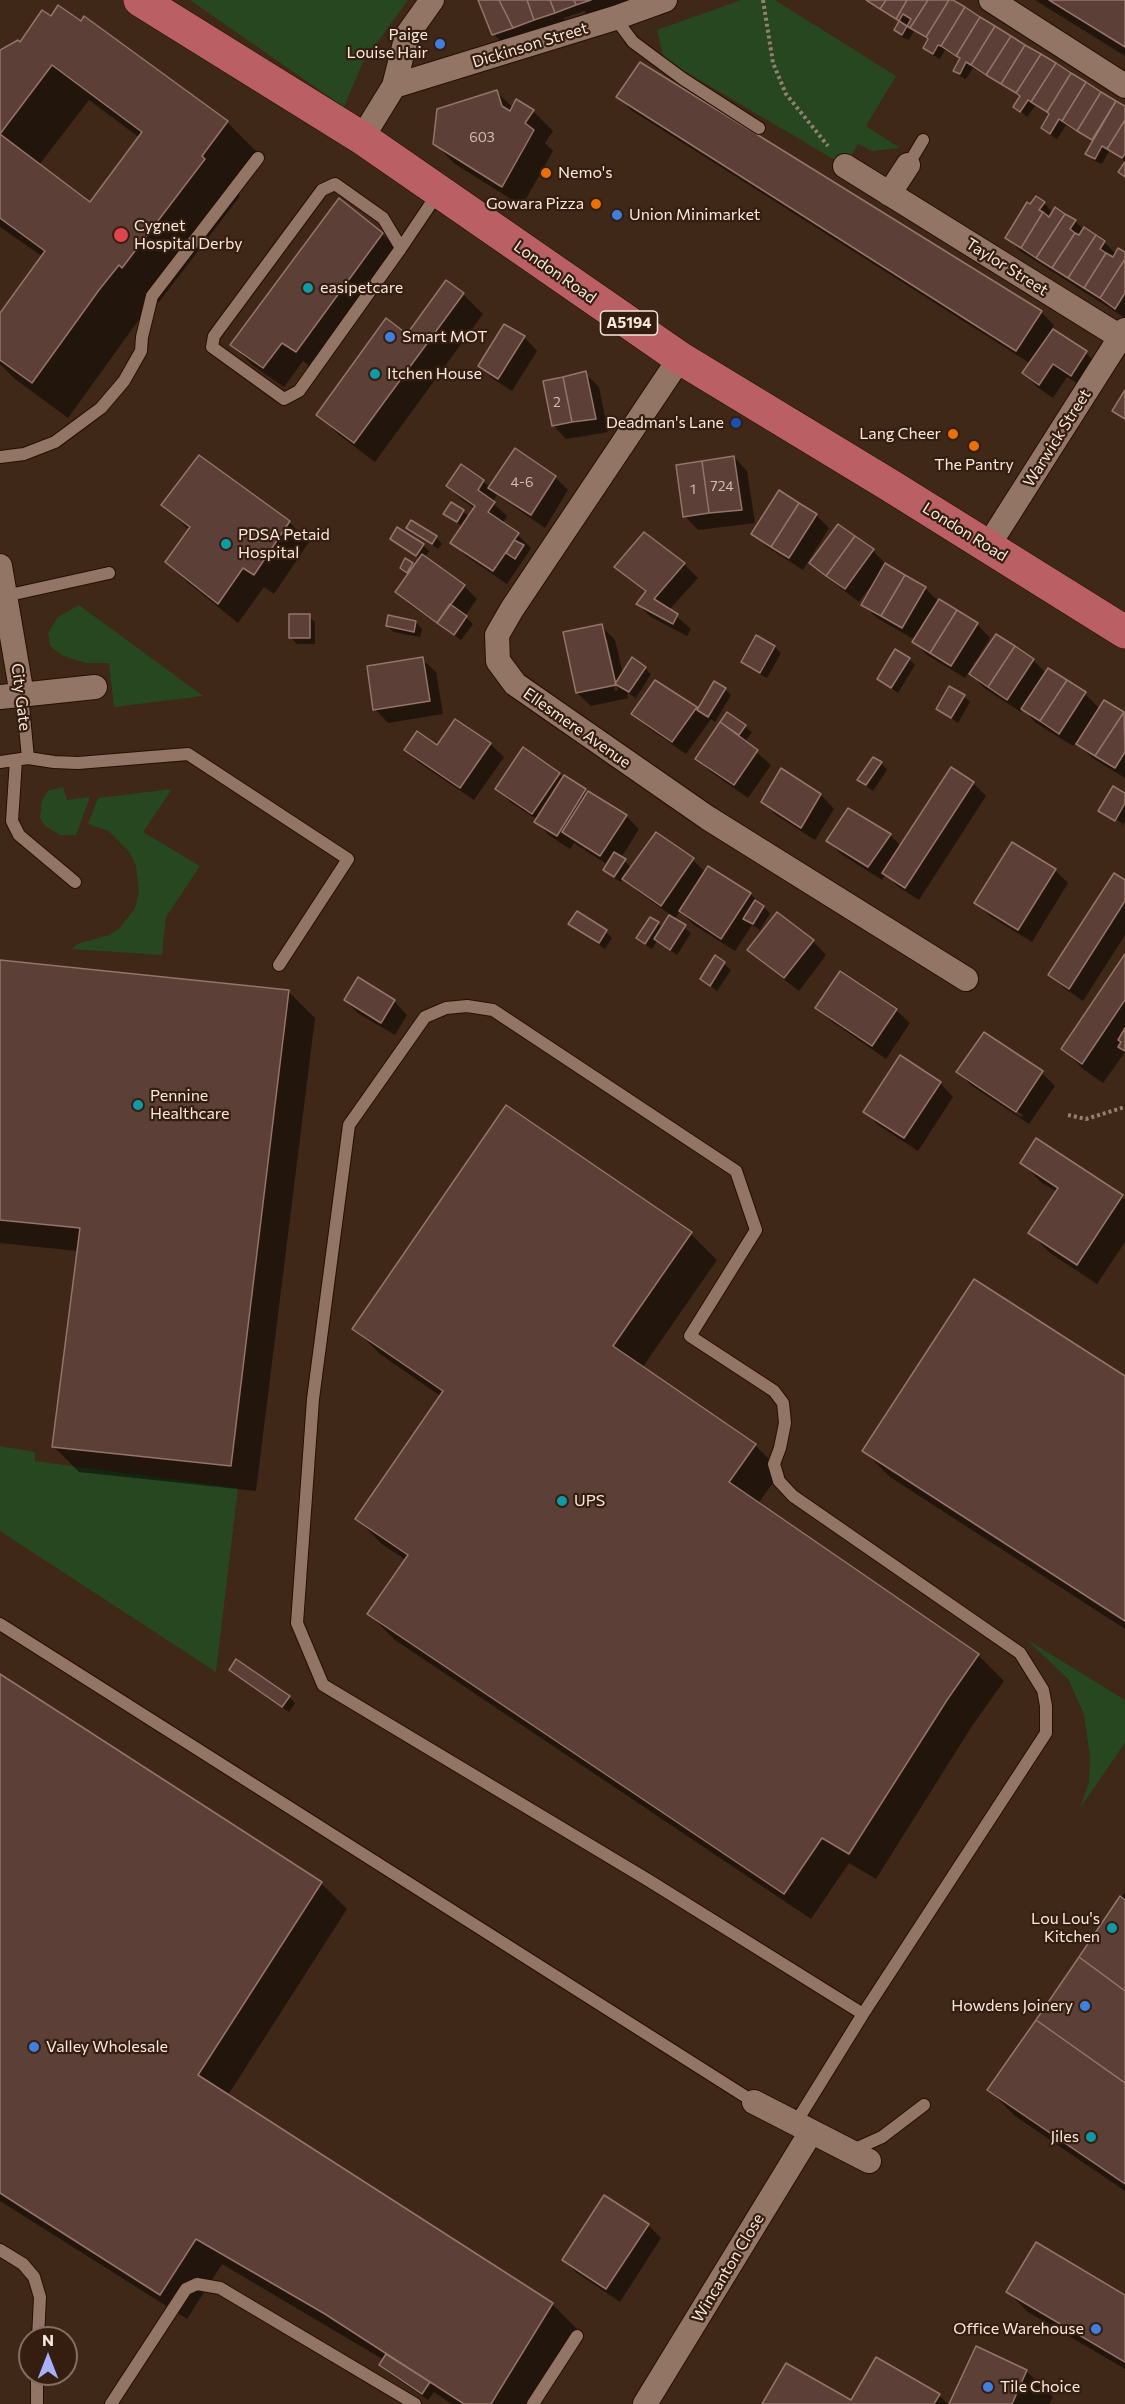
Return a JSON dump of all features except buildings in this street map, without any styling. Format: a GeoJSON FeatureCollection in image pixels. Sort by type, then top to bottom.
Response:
{"type":"FeatureCollection","features":[{"type":"Feature","properties":{"kind":"main road","name":"London Road"},"geometry":{"type":"LineString","coordinates":[[141,0],[362,138],[680,358],[988,546],[1125,633]]}},
{"type":"Feature","properties":{"kind":"street"},"geometry":{"type":"LineString","coordinates":[[362,138],[394,86],[407,34],[432,0]]}},
{"type":"Feature","properties":{"kind":"street","name":"Dickinson Street"},"geometry":{"type":"LineString","coordinates":[[394,86],[615,18],[664,0]]}},
{"type":"Feature","properties":{"kind":"street"},"geometry":{"type":"LineString","coordinates":[[991,0],[1125,86]]}},
{"type":"Feature","properties":{"kind":"street"},"geometry":{"type":"LineString","coordinates":[[889,194],[908,165]]}},
{"type":"Feature","properties":{"kind":"street","name":"Taylor Street"},"geometry":{"type":"LineString","coordinates":[[845,166],[1123,336]]}},
{"type":"Feature","properties":{"kind":"street","name":"Warwick Street"},"geometry":{"type":"LineString","coordinates":[[988,546],[1123,336]]}},
{"type":"Feature","properties":{"kind":"street","name":"Ellesmere Avenue"},"geometry":{"type":"LineString","coordinates":[[680,358],[512,609],[497,635],[498,662],[515,684],[708,818],[966,979]]}},
{"type":"Feature","properties":{"kind":"street","name":"City Gate"},"geometry":{"type":"LineString","coordinates":[[0,566],[5,596],[11,696]]}},
{"type":"Feature","properties":{"kind":"street"},"geometry":{"type":"LineString","coordinates":[[11,696],[95,687]]}},
{"type":"Feature","properties":{"kind":"street"},"geometry":{"type":"LineString","coordinates":[[754,2102],[859,2156]]}},
{"type":"Feature","properties":{"kind":"street","name":"Wincanton Close"},"geometry":{"type":"LineString","coordinates":[[645,2404],[803,2128]]}},
{"type":"Feature","properties":{"kind":"lane"},"geometry":{"type":"LineString","coordinates":[[615,18],[633,42],[683,79],[759,128]]}},
{"type":"Feature","properties":{"kind":"lane"},"geometry":{"type":"LineString","coordinates":[[908,165],[923,141]]}},
{"type":"Feature","properties":{"kind":"lane"},"geometry":{"type":"LineString","coordinates":[[0,457],[24,454],[55,442],[101,408],[124,381],[141,351],[152,296],[258,158]]}},
{"type":"Feature","properties":{"kind":"lane"},"geometry":{"type":"LineString","coordinates":[[401,248],[383,218],[335,184],[322,190],[214,336],[212,347],[284,399],[299,392],[401,248],[439,192]]}},
{"type":"Feature","properties":{"kind":"lane"},"geometry":{"type":"LineString","coordinates":[[5,596],[109,573]]}},
{"type":"Feature","properties":{"kind":"lane","name":"City Gate"},"geometry":{"type":"LineString","coordinates":[[11,696],[22,759],[12,821],[20,835],[75,882]]}},
{"type":"Feature","properties":{"kind":"lane"},"geometry":{"type":"LineString","coordinates":[[0,762],[22,759],[78,763],[188,754],[348,859],[279,965]]}},
{"type":"Feature","properties":{"kind":"lane"},"geometry":{"type":"LineString","coordinates":[[803,2128],[862,2014],[1046,1733],[1046,1706],[1043,1690],[1020,1653],[793,1496],[779,1481],[774,1464],[785,1423],[783,1403],[774,1391],[690,1336],[756,1230],[736,1171],[493,1010],[467,1006],[446,1008],[425,1017],[349,1125],[313,1399],[297,1623],[323,1684],[648,1880],[862,2014]]}},
{"type":"Feature","properties":{"kind":"lane"},"geometry":{"type":"LineString","coordinates":[[0,1624],[754,2102]]}},
{"type":"Feature","properties":{"kind":"lane"},"geometry":{"type":"LineString","coordinates":[[859,2156],[924,2105]]}},
{"type":"Feature","properties":{"kind":"lane"},"geometry":{"type":"LineString","coordinates":[[0,2250],[23,2264],[34,2277],[40,2296],[39,2326]]}},
{"type":"Feature","properties":{"kind":"lane"},"geometry":{"type":"LineString","coordinates":[[111,2404],[186,2289],[197,2284],[220,2288],[415,2404]]}},
{"type":"Feature","properties":{"kind":"lane"},"geometry":{"type":"LineString","coordinates":[[532,2404],[577,2336]]}},
{"type":"Feature","properties":{"kind":"lane"},"geometry":{"type":"LineString","coordinates":[[37,2386],[37,2404]]}},
{"type":"Feature","properties":{"kind":"path"},"geometry":{"type":"LineString","coordinates":[[763,0],[773,63],[786,94],[845,166]]}},
{"type":"Feature","properties":{"kind":"path"},"geometry":{"type":"LineString","coordinates":[[1068,1115],[1086,1119],[1125,1107]]}},
{"type":"Feature","properties":{"kind":"green space"},"geometry":{"type":"Polygon","coordinates":[[[190,0],[408,0],[363,62],[344,107],[190,0]]]}},
{"type":"Feature","properties":{"kind":"green space"},"geometry":{"type":"Polygon","coordinates":[[[741,0],[775,0],[896,76],[866,126],[900,148],[872,151],[858,144],[845,166],[664,59],[657,30],[741,0]]]}},
{"type":"Feature","properties":{"kind":"green space"},"geometry":{"type":"Polygon","coordinates":[[[79,605],[203,696],[114,707],[109,663],[86,663],[63,656],[50,646],[48,633],[58,617],[79,605]]]}},
{"type":"Feature","properties":{"kind":"green space"},"geometry":{"type":"Polygon","coordinates":[[[63,787],[67,800],[90,797],[76,835],[60,835],[45,826],[40,818],[42,800],[48,791],[63,787]]]}},
{"type":"Feature","properties":{"kind":"green space"},"geometry":{"type":"Polygon","coordinates":[[[172,789],[143,832],[200,866],[166,917],[162,955],[72,949],[77,944],[109,935],[119,929],[135,908],[139,892],[136,866],[130,853],[109,831],[88,824],[98,798],[172,789]]]}},
{"type":"Feature","properties":{"kind":"green space"},"geometry":{"type":"Polygon","coordinates":[[[0,1446],[35,1452],[35,1461],[238,1488],[216,1672],[0,1531],[0,1446]]]}},
{"type":"Feature","properties":{"kind":"green space"},"geometry":{"type":"Polygon","coordinates":[[[1026,1639],[1125,1700],[1125,1743],[1080,1808],[1089,1782],[1090,1757],[1084,1714],[1068,1679],[1026,1639]]]}},
{"type":"Feature","properties":{"kind":"place","name":"Paige Louise Hair"},"geometry":{"type":"Point","coordinates":[440,44]}},
{"type":"Feature","properties":{"kind":"place","name":"Nemo's"},"geometry":{"type":"Point","coordinates":[546,173]}},
{"type":"Feature","properties":{"kind":"place","name":"Gowara Pizza"},"geometry":{"type":"Point","coordinates":[596,204]}},
{"type":"Feature","properties":{"kind":"place","name":"Union Minimarket"},"geometry":{"type":"Point","coordinates":[617,215]}},
{"type":"Feature","properties":{"kind":"place","name":"Cygnet Hospital Derby"},"geometry":{"type":"Point","coordinates":[121,235]}},
{"type":"Feature","properties":{"kind":"place","name":"easipetcare"},"geometry":{"type":"Point","coordinates":[308,288]}},
{"type":"Feature","properties":{"kind":"place","name":"Smart MOT"},"geometry":{"type":"Point","coordinates":[390,337]}},
{"type":"Feature","properties":{"kind":"place","name":"Itchen House"},"geometry":{"type":"Point","coordinates":[375,374]}},
{"type":"Feature","properties":{"kind":"place","name":"Deadman's Lane"},"geometry":{"type":"Point","coordinates":[736,423]}},
{"type":"Feature","properties":{"kind":"place","name":"Lang Cheer"},"geometry":{"type":"Point","coordinates":[953,434]}},
{"type":"Feature","properties":{"kind":"place","name":"The Pantry"},"geometry":{"type":"Point","coordinates":[974,446]}},
{"type":"Feature","properties":{"kind":"place","name":"PDSA Petaid Hospital"},"geometry":{"type":"Point","coordinates":[226,544]}},
{"type":"Feature","properties":{"kind":"place","name":"Pennine Healthcare"},"geometry":{"type":"Point","coordinates":[138,1105]}},
{"type":"Feature","properties":{"kind":"place","name":"UPS"},"geometry":{"type":"Point","coordinates":[562,1501]}},
{"type":"Feature","properties":{"kind":"place","name":"Lou Lou's Kitchen"},"geometry":{"type":"Point","coordinates":[1112,1928]}},
{"type":"Feature","properties":{"kind":"place","name":"Howdens Joinery"},"geometry":{"type":"Point","coordinates":[1085,2006]}},
{"type":"Feature","properties":{"kind":"place","name":"Valley Wholesale"},"geometry":{"type":"Point","coordinates":[34,2047]}},
{"type":"Feature","properties":{"kind":"place","name":"Jiles"},"geometry":{"type":"Point","coordinates":[1091,2137]}},
{"type":"Feature","properties":{"kind":"place","name":"Office Warehouse"},"geometry":{"type":"Point","coordinates":[1096,2329]}},
{"type":"Feature","properties":{"kind":"place","name":"Tile Choice"},"geometry":{"type":"Point","coordinates":[988,2387]}}]}
